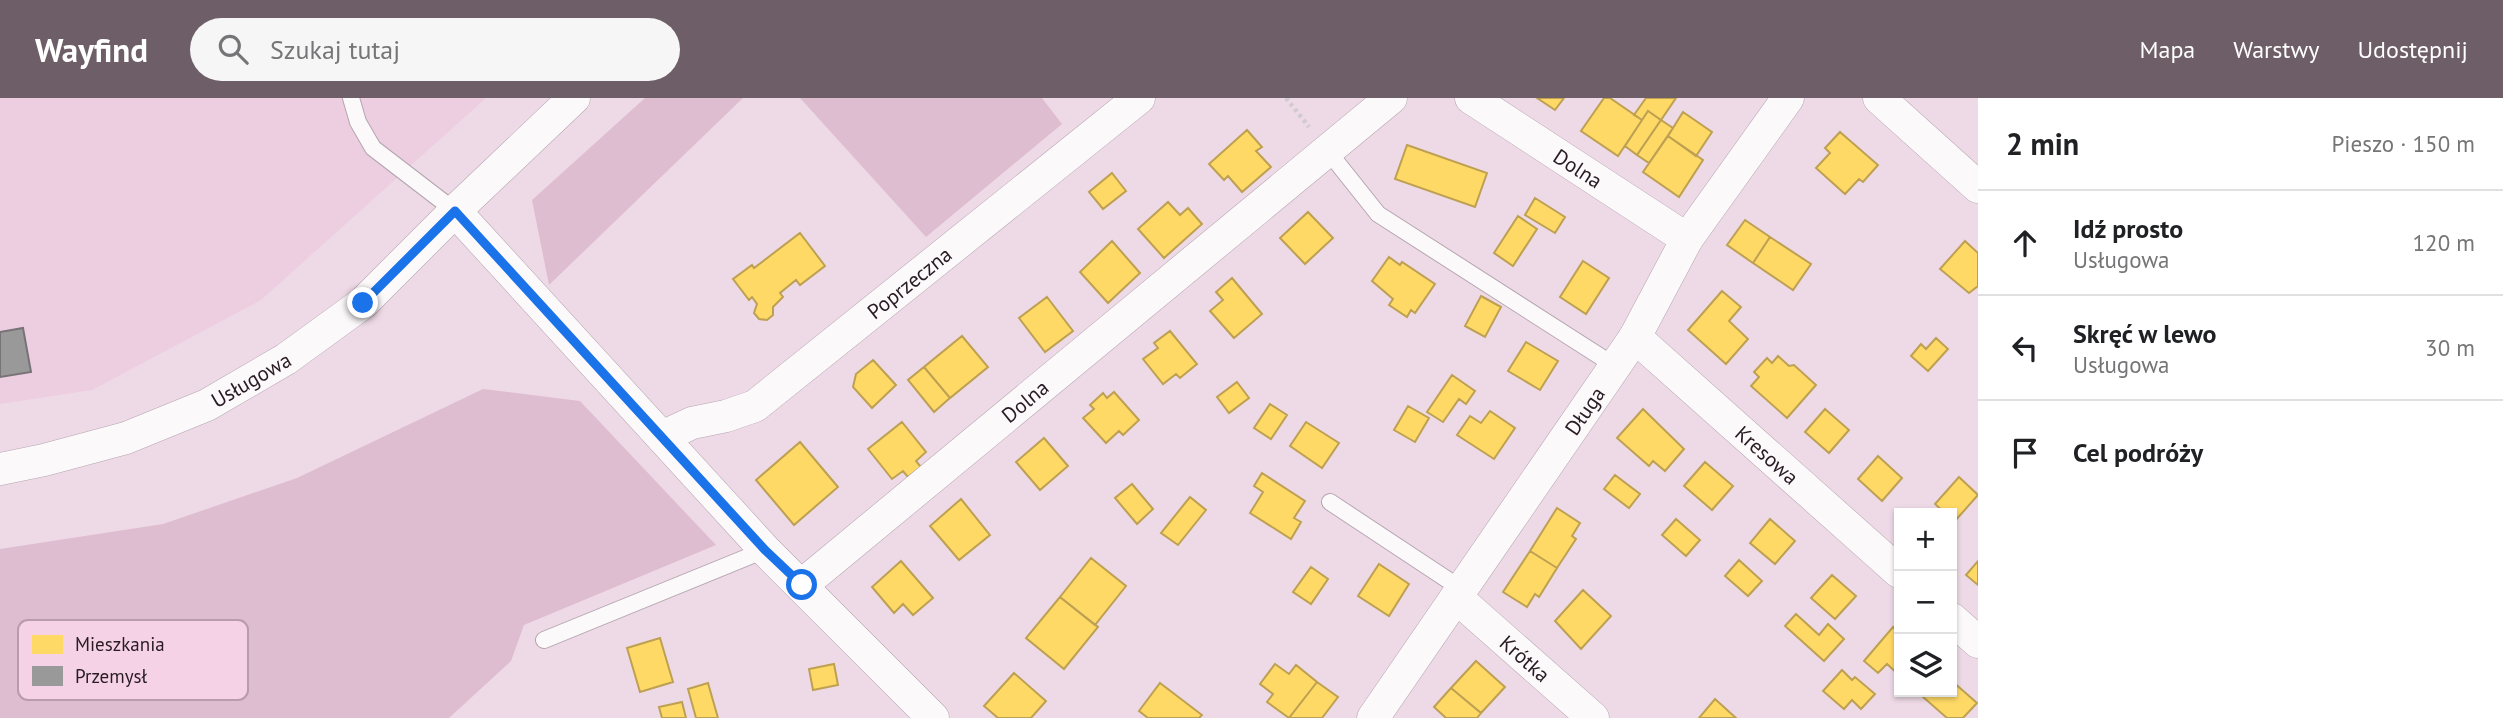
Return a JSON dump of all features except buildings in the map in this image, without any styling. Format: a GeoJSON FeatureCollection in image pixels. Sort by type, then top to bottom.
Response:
{"type":"FeatureCollection","features":[{"type":"Feature","properties":{"kind":"street","name":"Usługowa"},"geometry":{"type":"LineString","coordinates":[[0,469],[126,438],[208,405],[286,359],[363,303],[455,211],[575,98]]}},
{"type":"Feature","properties":{"kind":"street","name":"Poprzeczna"},"geometry":{"type":"LineString","coordinates":[[662,437],[692,422],[726,416],[755,406],[1139,98]]}},
{"type":"Feature","properties":{"kind":"street","name":"Dolna"},"geometry":{"type":"LineString","coordinates":[[802,585],[1391,98]]}},
{"type":"Feature","properties":{"kind":"street","name":"Dolna"},"geometry":{"type":"LineString","coordinates":[[1471,98],[1687,239]]}},
{"type":"Feature","properties":{"kind":"street","name":"Długa"},"geometry":{"type":"LineString","coordinates":[[1373,718],[1635,337],[1687,239],[1788,98]]}},
{"type":"Feature","properties":{"kind":"street"},"geometry":{"type":"LineString","coordinates":[[1879,98],[1978,187]]}},
{"type":"Feature","properties":{"kind":"street"},"geometry":{"type":"LineString","coordinates":[[455,211],[765,550],[933,718]]}},
{"type":"Feature","properties":{"kind":"street","name":"Kresowa"},"geometry":{"type":"LineString","coordinates":[[1635,337],[1898,571]]}},
{"type":"Feature","properties":{"kind":"street","name":"Krótka"},"geometry":{"type":"LineString","coordinates":[[1460,594],[1592,718]]}},
{"type":"Feature","properties":{"kind":"street"},"geometry":{"type":"LineString","coordinates":[[1957,623],[1978,642]]}},
{"type":"Feature","properties":{"kind":"lane"},"geometry":{"type":"LineString","coordinates":[[351,98],[358,122],[373,148],[455,211]]}},
{"type":"Feature","properties":{"kind":"lane"},"geometry":{"type":"LineString","coordinates":[[1326,150],[1378,214],[1615,366]]}},
{"type":"Feature","properties":{"kind":"lane"},"geometry":{"type":"LineString","coordinates":[[1330,502],[1460,594]]}},
{"type":"Feature","properties":{"kind":"lane"},"geometry":{"type":"LineString","coordinates":[[544,640],[765,550]]}},
{"type":"Feature","properties":{"kind":"path"},"geometry":{"type":"LineString","coordinates":[[1286,98],[1326,150]]}},
{"type":"Feature","properties":{"kind":"shaded area"},"geometry":{"type":"Polygon","coordinates":[[[0,98],[486,98],[261,300],[92,390],[0,404],[0,98]]]}},
{"type":"Feature","properties":{"kind":"shaded area"},"geometry":{"type":"Polygon","coordinates":[[[645,98],[743,98],[549,285],[532,200],[645,98]]]}},
{"type":"Feature","properties":{"kind":"shaded area"},"geometry":{"type":"Polygon","coordinates":[[[800,98],[1042,98],[1062,124],[926,237],[800,98]]]}},
{"type":"Feature","properties":{"kind":"shaded area"},"geometry":{"type":"Polygon","coordinates":[[[483,389],[580,401],[716,545],[524,625],[511,661],[449,718],[0,718],[0,549],[163,524],[297,478],[483,389]]]}},
{"type":"Feature","properties":{"kind":"route"},"geometry":{"type":"LineString","coordinates":[[363,303],[455,211],[765,550],[802,585]]}}]}
